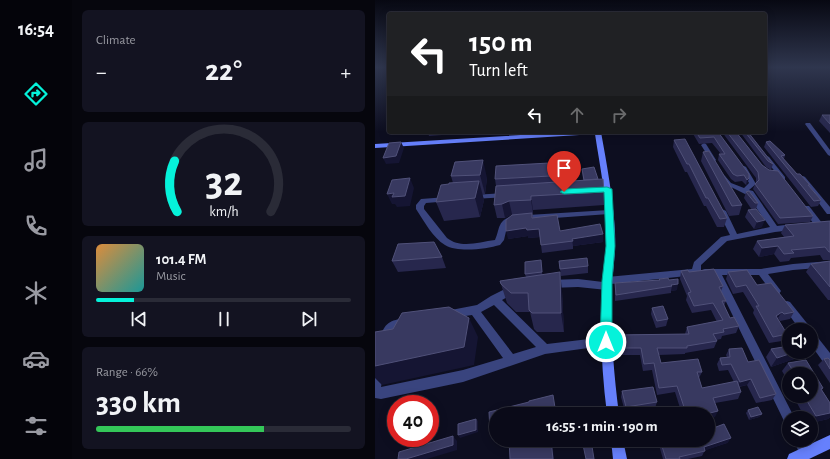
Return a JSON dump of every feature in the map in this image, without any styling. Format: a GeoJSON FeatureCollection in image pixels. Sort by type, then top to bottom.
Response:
{"type":"FeatureCollection","features":[{"type":"Feature","properties":{"kind":"street"},"geometry":{"type":"LineString","coordinates":[[808,124],[830,154]]}},
{"type":"Feature","properties":{"kind":"street"},"geometry":{"type":"LineString","coordinates":[[375,146],[566,134]]}},
{"type":"Feature","properties":{"kind":"street"},"geometry":{"type":"LineString","coordinates":[[598,134],[603,189],[609,212],[611,246],[607,283],[606,342],[612,407]]}},
{"type":"Feature","properties":{"kind":"street"},"geometry":{"type":"LineString","coordinates":[[704,145],[726,181],[752,195],[775,229]]}},
{"type":"Feature","properties":{"kind":"street"},"geometry":{"type":"LineString","coordinates":[[761,150],[787,184]]}},
{"type":"Feature","properties":{"kind":"street"},"geometry":{"type":"LineString","coordinates":[[739,162],[753,184],[745,190]]}},
{"type":"Feature","properties":{"kind":"street"},"geometry":{"type":"LineString","coordinates":[[769,173],[779,173]]}},
{"type":"Feature","properties":{"kind":"street"},"geometry":{"type":"LineString","coordinates":[[802,177],[830,212]]}},
{"type":"Feature","properties":{"kind":"street"},"geometry":{"type":"LineString","coordinates":[[517,195],[428,200],[424,201],[420,205],[420,209],[447,242],[454,246],[497,243],[500,240],[502,228],[506,222],[512,219],[609,212]]}},
{"type":"Feature","properties":{"kind":"street"},"geometry":{"type":"LineString","coordinates":[[800,200],[812,225]]}},
{"type":"Feature","properties":{"kind":"street"},"geometry":{"type":"LineString","coordinates":[[717,201],[735,237]]}},
{"type":"Feature","properties":{"kind":"street"},"geometry":{"type":"LineString","coordinates":[[696,272],[697,264],[724,239],[775,229],[830,224]]}},
{"type":"Feature","properties":{"kind":"street"},"geometry":{"type":"LineString","coordinates":[[540,285],[607,283],[696,272],[761,272],[793,267],[830,264]]}},
{"type":"Feature","properties":{"kind":"street"},"geometry":{"type":"LineString","coordinates":[[716,272],[786,411]]}},
{"type":"Feature","properties":{"kind":"street"},"geometry":{"type":"LineString","coordinates":[[761,272],[801,323]]}},
{"type":"Feature","properties":{"kind":"street"},"geometry":{"type":"LineString","coordinates":[[441,316],[474,310],[486,305],[493,299],[510,290],[524,286]]}},
{"type":"Feature","properties":{"kind":"street"},"geometry":{"type":"LineString","coordinates":[[493,299],[545,349]]}},
{"type":"Feature","properties":{"kind":"street"},"geometry":{"type":"LineString","coordinates":[[474,310],[511,360]]}},
{"type":"Feature","properties":{"kind":"street"},"geometry":{"type":"LineString","coordinates":[[375,385],[387,330],[396,324],[418,320]]}},
{"type":"Feature","properties":{"kind":"street"},"geometry":{"type":"LineString","coordinates":[[375,392],[381,393],[463,376],[545,349],[606,342]]}},
{"type":"Feature","properties":{"kind":"street"},"geometry":{"type":"LineString","coordinates":[[818,346],[830,362]]}},
{"type":"Feature","properties":{"kind":"street"},"geometry":{"type":"LineString","coordinates":[[794,459],[830,442]]}},
{"type":"Feature","properties":{"kind":"street"},"geometry":{"type":"LineString","coordinates":[[618,447],[620,459]]}},
{"type":"Feature","properties":{"kind":"street"},"geometry":{"type":"LineString","coordinates":[[804,447],[807,454]]}},
{"type":"Feature","properties":{"kind":"building"},"geometry":{"type":"Polygon","coordinates":[[[822,115],[830,115],[830,124],[822,115]]]}},
{"type":"Feature","properties":{"kind":"building"},"geometry":{"type":"Polygon","coordinates":[[[697,134],[719,134],[749,174],[749,178],[747,180],[744,175],[737,176],[733,174],[719,154],[725,154],[714,137],[700,138],[697,134]]]}},
{"type":"Feature","properties":{"kind":"building"},"geometry":{"type":"Polygon","coordinates":[[[729,134],[738,134],[762,165],[769,170],[778,171],[813,216],[780,218],[755,184],[759,180],[758,172],[729,134]]]}},
{"type":"Feature","properties":{"kind":"building"},"geometry":{"type":"Polygon","coordinates":[[[747,134],[750,134],[773,164],[768,161],[747,134]]]}},
{"type":"Feature","properties":{"kind":"building"},"geometry":{"type":"Polygon","coordinates":[[[685,139],[727,218],[720,219],[708,198],[706,198],[689,164],[687,164],[674,140],[685,139]]]}},
{"type":"Feature","properties":{"kind":"building"},"geometry":{"type":"Polygon","coordinates":[[[770,141],[785,155],[781,156],[797,174],[800,174],[810,185],[808,185],[821,200],[814,201],[766,142],[770,141]]]}},
{"type":"Feature","properties":{"kind":"building"},"geometry":{"type":"Polygon","coordinates":[[[401,142],[396,156],[383,158],[389,143],[401,142]]]}},
{"type":"Feature","properties":{"kind":"building"},"geometry":{"type":"Polygon","coordinates":[[[709,151],[742,205],[732,206],[703,152],[709,151]]]}},
{"type":"Feature","properties":{"kind":"building"},"geometry":{"type":"Polygon","coordinates":[[[483,160],[480,175],[451,176],[455,162],[483,160]]]}},
{"type":"Feature","properties":{"kind":"building"},"geometry":{"type":"Polygon","coordinates":[[[567,162],[569,175],[495,179],[496,166],[567,162]]]}},
{"type":"Feature","properties":{"kind":"building"},"geometry":{"type":"Polygon","coordinates":[[[594,167],[598,179],[584,180],[582,169],[594,167]]]}},
{"type":"Feature","properties":{"kind":"building"},"geometry":{"type":"Polygon","coordinates":[[[410,178],[405,196],[392,197],[394,193],[387,194],[392,180],[410,178]]]}},
{"type":"Feature","properties":{"kind":"building"},"geometry":{"type":"Polygon","coordinates":[[[603,179],[604,192],[531,196],[531,200],[509,201],[494,205],[496,186],[603,179]]]}},
{"type":"Feature","properties":{"kind":"building"},"geometry":{"type":"Polygon","coordinates":[[[479,181],[475,198],[436,202],[441,185],[479,181]]]}},
{"type":"Feature","properties":{"kind":"building"},"geometry":{"type":"Polygon","coordinates":[[[749,191],[758,203],[755,203],[746,192],[749,191]]]}},
{"type":"Feature","properties":{"kind":"building"},"geometry":{"type":"Polygon","coordinates":[[[756,209],[765,220],[757,222],[748,210],[756,209]]]}},
{"type":"Feature","properties":{"kind":"building"},"geometry":{"type":"Polygon","coordinates":[[[532,213],[532,218],[557,215],[560,231],[600,224],[603,234],[572,239],[573,241],[541,245],[539,229],[527,230],[526,228],[506,231],[506,220],[512,215],[532,213]]]}},
{"type":"Feature","properties":{"kind":"building"},"geometry":{"type":"Polygon","coordinates":[[[830,221],[830,252],[825,247],[791,250],[794,253],[784,254],[778,246],[762,248],[757,241],[794,236],[785,225],[830,221]]]}},
{"type":"Feature","properties":{"kind":"building"},"geometry":{"type":"Polygon","coordinates":[[[434,242],[442,257],[392,261],[398,244],[434,242]]]}},
{"type":"Feature","properties":{"kind":"building"},"geometry":{"type":"Polygon","coordinates":[[[587,258],[588,266],[560,269],[559,261],[587,258]]]}},
{"type":"Feature","properties":{"kind":"building"},"geometry":{"type":"Polygon","coordinates":[[[541,260],[542,272],[525,274],[525,262],[541,260]]]}},
{"type":"Feature","properties":{"kind":"building"},"geometry":{"type":"Polygon","coordinates":[[[830,261],[830,287],[811,264],[830,261]]]}},
{"type":"Feature","properties":{"kind":"building"},"geometry":{"type":"Polygon","coordinates":[[[714,269],[723,286],[719,287],[726,301],[722,301],[730,318],[734,317],[739,326],[723,329],[724,332],[713,334],[717,341],[687,346],[687,348],[657,348],[661,363],[698,359],[702,372],[697,372],[702,388],[737,381],[741,392],[713,398],[718,411],[715,412],[715,407],[684,407],[677,386],[659,388],[654,363],[644,364],[641,348],[615,348],[614,335],[689,334],[687,327],[723,320],[713,303],[694,306],[688,293],[691,292],[681,271],[688,270],[689,272],[714,269]]]}},
{"type":"Feature","properties":{"kind":"building"},"geometry":{"type":"Polygon","coordinates":[[[747,270],[757,285],[771,283],[794,312],[784,314],[782,312],[776,316],[782,326],[782,335],[773,337],[756,306],[759,306],[746,285],[736,287],[728,272],[747,270]]]}},
{"type":"Feature","properties":{"kind":"building"},"geometry":{"type":"Polygon","coordinates":[[[560,272],[561,313],[532,313],[529,310],[528,293],[511,293],[501,284],[500,281],[560,272]]]}},
{"type":"Feature","properties":{"kind":"building"},"geometry":{"type":"Polygon","coordinates":[[[668,278],[669,280],[678,279],[678,284],[616,295],[615,283],[660,280],[659,279],[668,278]]]}},
{"type":"Feature","properties":{"kind":"building"},"geometry":{"type":"Polygon","coordinates":[[[663,306],[668,319],[657,321],[652,308],[663,306]]]}},
{"type":"Feature","properties":{"kind":"building"},"geometry":{"type":"Polygon","coordinates":[[[449,307],[469,318],[464,347],[375,366],[375,332],[393,329],[402,313],[449,307]]]}},
{"type":"Feature","properties":{"kind":"building"},"geometry":{"type":"Polygon","coordinates":[[[782,347],[782,356],[777,358],[771,349],[782,347]]]}},
{"type":"Feature","properties":{"kind":"building"},"geometry":{"type":"Polygon","coordinates":[[[742,348],[748,362],[759,360],[776,394],[760,398],[751,379],[740,382],[731,364],[722,365],[720,358],[730,357],[729,349],[742,348]]]}},
{"type":"Feature","properties":{"kind":"building"},"geometry":{"type":"Polygon","coordinates":[[[828,358],[830,360],[830,369],[824,359],[828,358]]]}},
{"type":"Feature","properties":{"kind":"building"},"geometry":{"type":"Polygon","coordinates":[[[806,360],[810,367],[791,367],[788,363],[806,360]]]}},
{"type":"Feature","properties":{"kind":"building"},"geometry":{"type":"Polygon","coordinates":[[[818,380],[823,388],[821,389],[830,403],[830,413],[818,416],[818,411],[813,411],[808,403],[818,403],[818,380]]]}},
{"type":"Feature","properties":{"kind":"building"},"geometry":{"type":"Polygon","coordinates":[[[653,387],[657,402],[626,407],[622,391],[653,387]]]}},
{"type":"Feature","properties":{"kind":"building"},"geometry":{"type":"Polygon","coordinates":[[[553,395],[555,407],[509,407],[553,395]]]}},
{"type":"Feature","properties":{"kind":"building"},"geometry":{"type":"Polygon","coordinates":[[[758,407],[762,414],[751,417],[748,410],[758,407]]]}},
{"type":"Feature","properties":{"kind":"building"},"geometry":{"type":"Polygon","coordinates":[[[476,419],[476,430],[458,435],[458,424],[476,419]]]}},
{"type":"Feature","properties":{"kind":"building"},"geometry":{"type":"Polygon","coordinates":[[[724,424],[731,438],[715,443],[715,427],[724,424]]]}},
{"type":"Feature","properties":{"kind":"building"},"geometry":{"type":"Polygon","coordinates":[[[453,436],[453,445],[406,459],[398,459],[399,452],[416,447],[439,447],[439,440],[453,436]]]}},
{"type":"Feature","properties":{"kind":"building"},"geometry":{"type":"Polygon","coordinates":[[[509,447],[552,447],[553,459],[510,459],[509,447]]]}},
{"type":"Feature","properties":{"kind":"building"},"geometry":{"type":"Polygon","coordinates":[[[583,447],[592,447],[594,459],[586,459],[583,447]]]}},
{"type":"Feature","properties":{"kind":"building"},"geometry":{"type":"Polygon","coordinates":[[[662,447],[704,447],[705,451],[679,457],[680,459],[666,459],[662,447]]]}},
{"type":"Feature","properties":{"kind":"route"},"geometry":{"type":"LineString","coordinates":[[564,192],[607,189],[611,246],[607,281],[606,342]]}}]}
